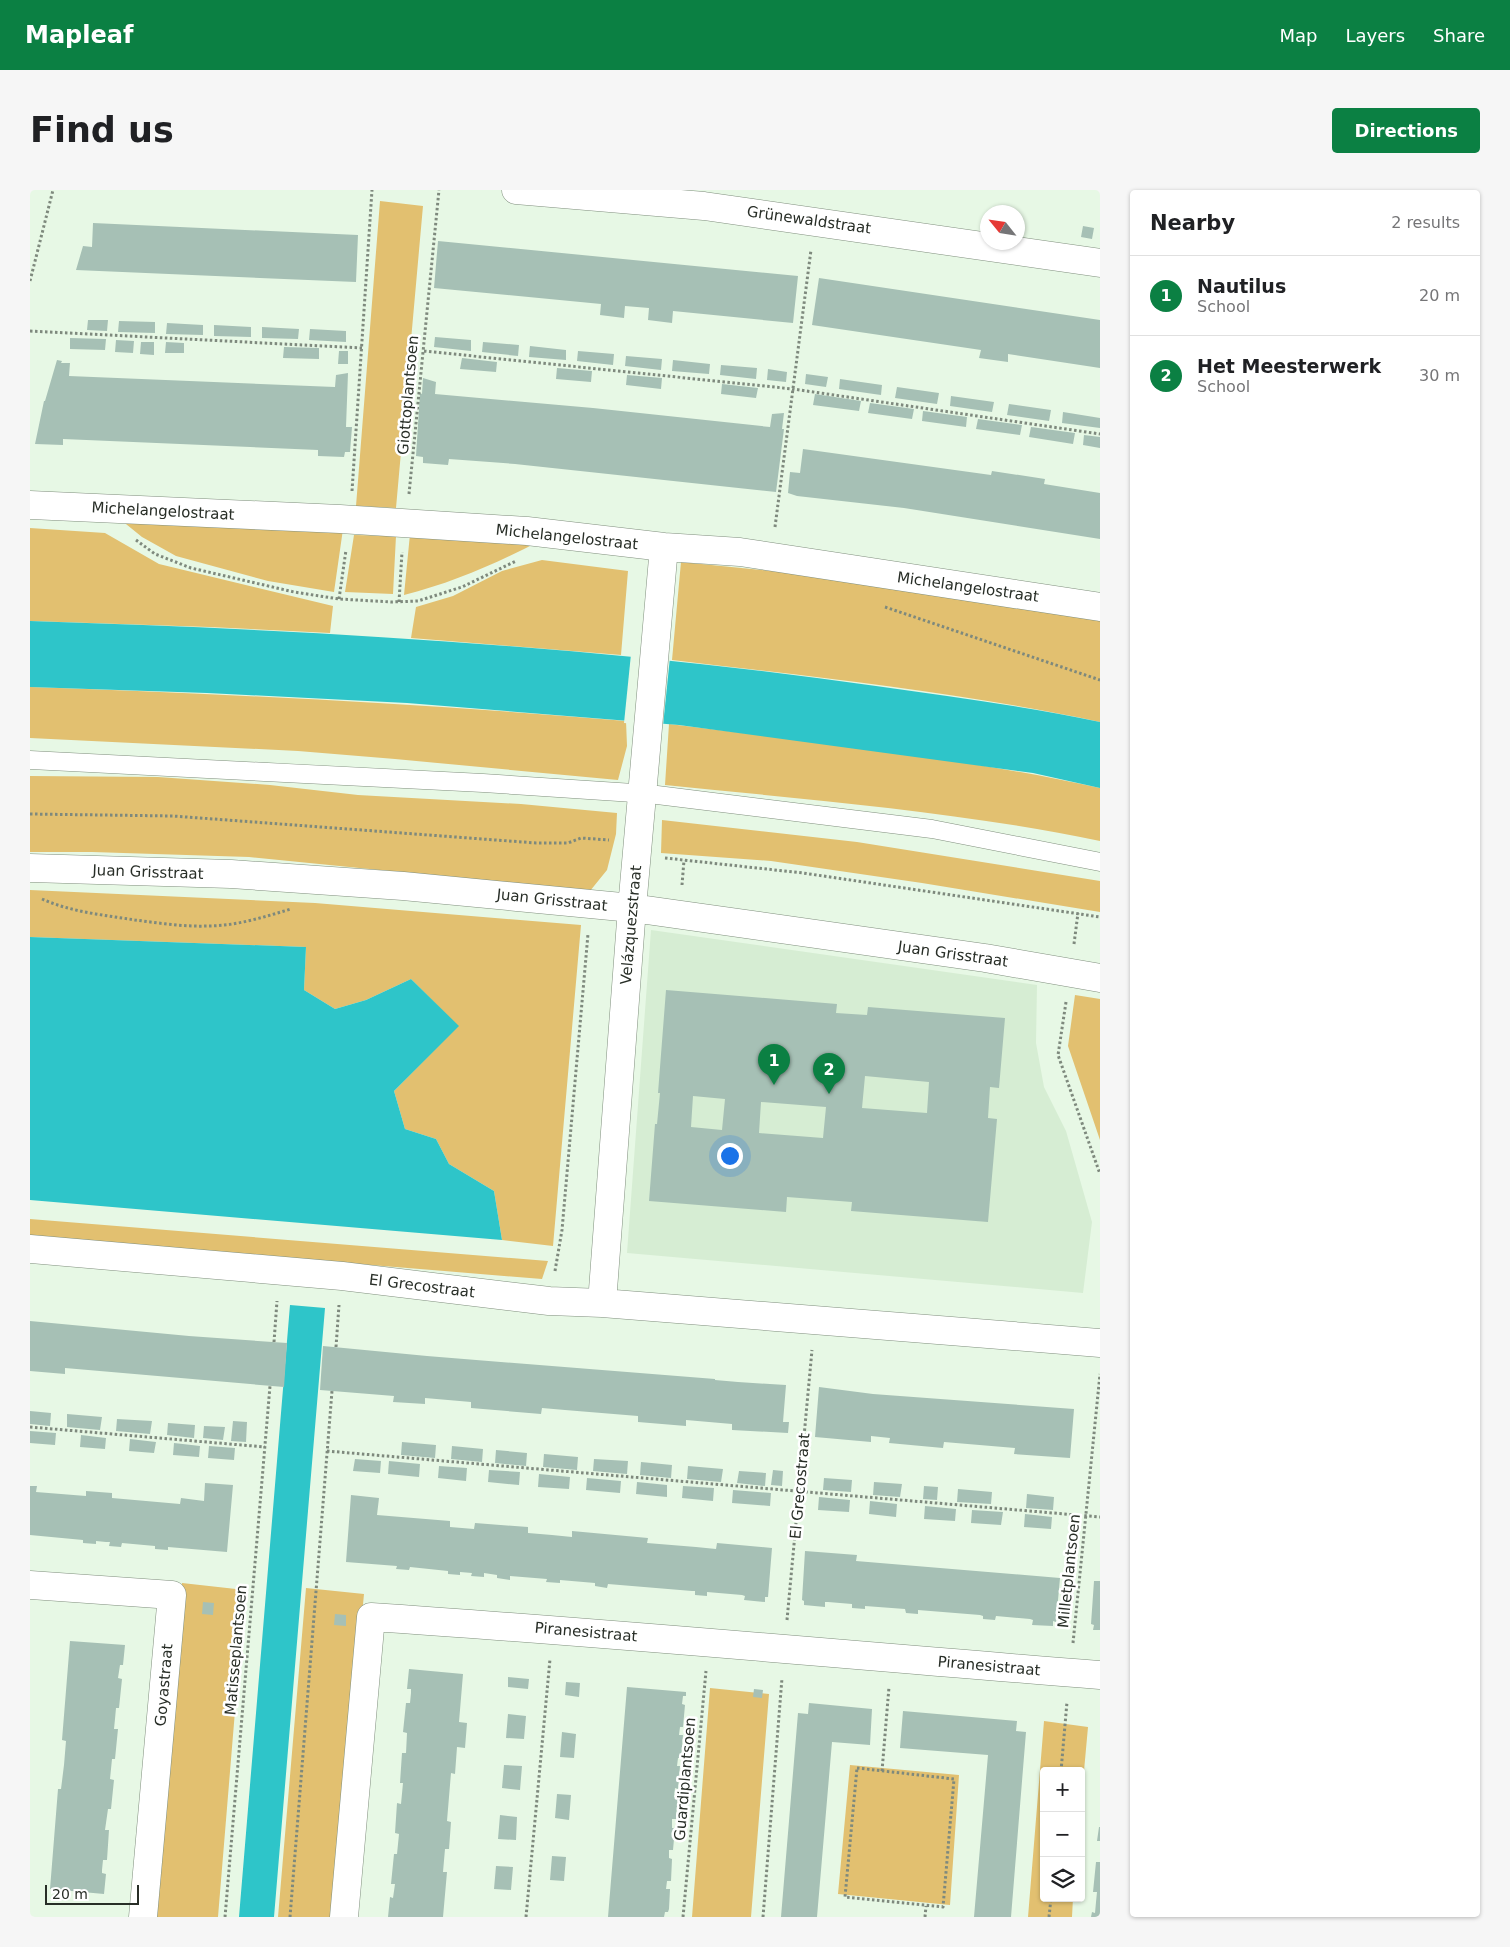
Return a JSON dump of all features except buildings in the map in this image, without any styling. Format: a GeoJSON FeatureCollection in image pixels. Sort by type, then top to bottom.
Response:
{"type":"FeatureCollection","features":[{"type":"Feature","properties":{"kind":"street","name":"Grünewaldstraat"},"geometry":{"type":"LineString","coordinates":[[516,190],[704,206],[884,230],[1100,263]]}},
{"type":"Feature","properties":{"kind":"street","name":"Michelangelostraat"},"geometry":{"type":"LineString","coordinates":[[30,505],[349,520],[527,531],[664,547],[740,552],[1100,607]]}},
{"type":"Feature","properties":{"kind":"street","name":"Velázquezstraat"},"geometry":{"type":"LineString","coordinates":[[602,1303],[632,908],[664,547]]}},
{"type":"Feature","properties":{"kind":"street","name":"Juan Grisstraat"},"geometry":{"type":"LineString","coordinates":[[30,868],[231,874],[403,886],[632,908],[985,958],[1100,978]]}},
{"type":"Feature","properties":{"kind":"street","name":"El Grecostraat"},"geometry":{"type":"LineString","coordinates":[[30,1249],[342,1276],[549,1301],[602,1303],[1100,1343]]}},
{"type":"Feature","properties":{"kind":"street","name":"Goyastraat"},"geometry":{"type":"LineString","coordinates":[[30,1585],[172,1595],[143,1917]]}},
{"type":"Feature","properties":{"kind":"street","name":"Piranesistraat"},"geometry":{"type":"LineString","coordinates":[[344,1917],[372,1617],[553,1629],[1100,1675]]}},
{"type":"Feature","properties":{"kind":"lane"},"geometry":{"type":"LineString","coordinates":[[30,760],[473,783],[642,794],[932,829],[1100,862]]}},
{"type":"Feature","properties":{"kind":"path"},"geometry":{"type":"LineString","coordinates":[[30,281],[53,190]]}},
{"type":"Feature","properties":{"kind":"path"},"geometry":{"type":"LineString","coordinates":[[339,598],[349,520],[372,190]]}},
{"type":"Feature","properties":{"kind":"path","name":"Giottoplantsoen"},"geometry":{"type":"LineString","coordinates":[[399,602],[404,523],[411,484],[439,190]]}},
{"type":"Feature","properties":{"kind":"path"},"geometry":{"type":"LineString","coordinates":[[772,557],[815,222]]}},
{"type":"Feature","properties":{"kind":"path"},"geometry":{"type":"LineString","coordinates":[[30,331],[362,348]]}},
{"type":"Feature","properties":{"kind":"path"},"geometry":{"type":"LineString","coordinates":[[424,351],[793,389],[1100,434]]}},
{"type":"Feature","properties":{"kind":"path"},"geometry":{"type":"LineString","coordinates":[[134,539],[155,554],[191,568],[294,592],[339,598],[399,602],[418,601],[462,587],[505,565],[523,559]]}},
{"type":"Feature","properties":{"kind":"path"},"geometry":{"type":"LineString","coordinates":[[878,604],[1100,680]]}},
{"type":"Feature","properties":{"kind":"path"},"geometry":{"type":"LineString","coordinates":[[30,814],[173,816],[536,843],[568,843],[581,838],[638,842]]}},
{"type":"Feature","properties":{"kind":"path"},"geometry":{"type":"LineString","coordinates":[[661,858],[803,872],[1100,917]]}},
{"type":"Feature","properties":{"kind":"path"},"geometry":{"type":"LineString","coordinates":[[681,889],[684,860]]}},
{"type":"Feature","properties":{"kind":"path"},"geometry":{"type":"LineString","coordinates":[[37,897],[64,907],[103,915],[166,924],[209,926],[240,923],[296,908]]}},
{"type":"Feature","properties":{"kind":"path"},"geometry":{"type":"LineString","coordinates":[[549,1301],[562,1230],[591,904]]}},
{"type":"Feature","properties":{"kind":"path"},"geometry":{"type":"LineString","coordinates":[[1070,974],[1058,1055],[1100,1174]]}},
{"type":"Feature","properties":{"kind":"path"},"geometry":{"type":"LineString","coordinates":[[274,1342],[280,1270]]}},
{"type":"Feature","properties":{"kind":"path"},"geometry":{"type":"LineString","coordinates":[[336,1347],[342,1276]]}},
{"type":"Feature","properties":{"kind":"path","name":"El Grecostraat"},"geometry":{"type":"LineString","coordinates":[[785,1650],[815,1321]]}},
{"type":"Feature","properties":{"kind":"path","name":"Milletplantsoen"},"geometry":{"type":"LineString","coordinates":[[1061,1767],[1069,1673],[1100,1374]]}},
{"type":"Feature","properties":{"kind":"path","name":"Matisseplantsoen"},"geometry":{"type":"LineString","coordinates":[[225,1917],[270,1386]]}},
{"type":"Feature","properties":{"kind":"path"},"geometry":{"type":"LineString","coordinates":[[290,1917],[332,1391]]}},
{"type":"Feature","properties":{"kind":"path"},"geometry":{"type":"LineString","coordinates":[[30,1428],[265,1447]]}},
{"type":"Feature","properties":{"kind":"path"},"geometry":{"type":"LineString","coordinates":[[327,1452],[1100,1517]]}},
{"type":"Feature","properties":{"kind":"path"},"geometry":{"type":"LineString","coordinates":[[526,1917],[553,1629]]}},
{"type":"Feature","properties":{"kind":"path","name":"Guardiplantsoen"},"geometry":{"type":"LineString","coordinates":[[683,1917],[709,1643]]}},
{"type":"Feature","properties":{"kind":"path"},"geometry":{"type":"LineString","coordinates":[[763,1917],[785,1650]]}},
{"type":"Feature","properties":{"kind":"path"},"geometry":{"type":"LineString","coordinates":[[882,1771],[887,1707]]}},
{"type":"Feature","properties":{"kind":"path"},"geometry":{"type":"LineString","coordinates":[[857,1768],[954,1779],[943,1907],[926,1906],[845,1897],[857,1768]]}},
{"type":"Feature","properties":{"kind":"path"},"geometry":{"type":"LineString","coordinates":[[1049,1917],[1051,1902]]}},
{"type":"Feature","properties":{"kind":"path"},"geometry":{"type":"LineString","coordinates":[[925,1917],[926,1906]]}},
{"type":"Feature","properties":{"kind":"shaded area"},"geometry":{"type":"Polygon","coordinates":[[[380,201],[423,206],[396,508],[356,506],[380,201]]]}},
{"type":"Feature","properties":{"kind":"shaded area"},"geometry":{"type":"Polygon","coordinates":[[[121,520],[343,529],[334,592],[268,581],[176,556],[142,537],[121,520]]]}},
{"type":"Feature","properties":{"kind":"shaded area"},"geometry":{"type":"Polygon","coordinates":[[[30,528],[105,533],[159,564],[333,606],[330,633],[30,621],[30,528]]]}},
{"type":"Feature","properties":{"kind":"shaded area"},"geometry":{"type":"Polygon","coordinates":[[[410,534],[538,542],[473,572],[439,585],[404,595],[410,534]]]}},
{"type":"Feature","properties":{"kind":"shaded area"},"geometry":{"type":"Polygon","coordinates":[[[354,535],[396,536],[393,594],[345,592],[354,535]]]}},
{"type":"Feature","properties":{"kind":"shaded area"},"geometry":{"type":"Polygon","coordinates":[[[542,560],[628,571],[621,655],[411,638],[416,607],[453,596],[502,571],[542,560]]]}},
{"type":"Feature","properties":{"kind":"shaded area"},"geometry":{"type":"Polygon","coordinates":[[[681,562],[821,576],[1100,619],[1100,722],[1047,711],[940,694],[672,660],[681,562]]]}},
{"type":"Feature","properties":{"kind":"shaded area"},"geometry":{"type":"Polygon","coordinates":[[[30,687],[328,700],[626,721],[627,746],[618,780],[298,751],[30,738],[30,687]]]}},
{"type":"Feature","properties":{"kind":"shaded area"},"geometry":{"type":"Polygon","coordinates":[[[669,724],[940,759],[993,767],[1100,788],[1100,841],[938,814],[665,785],[669,724]]]}},
{"type":"Feature","properties":{"kind":"shaded area"},"geometry":{"type":"Polygon","coordinates":[[[30,776],[158,777],[270,785],[358,795],[521,804],[617,813],[616,834],[607,870],[590,891],[249,857],[30,852],[30,776]]]}},
{"type":"Feature","properties":{"kind":"shaded area"},"geometry":{"type":"Polygon","coordinates":[[[662,820],[857,842],[1100,881],[1100,912],[771,861],[661,853],[662,820]]]}},
{"type":"Feature","properties":{"kind":"shaded area"},"geometry":{"type":"Polygon","coordinates":[[[30,890],[315,903],[581,925],[553,1246],[502,1240],[494,1191],[449,1164],[436,1139],[405,1129],[394,1091],[458,1026],[411,979],[366,1000],[335,1009],[304,990],[306,947],[30,937],[30,890]]]}},
{"type":"Feature","properties":{"kind":"shaded area"},"geometry":{"type":"Polygon","coordinates":[[[651,930],[1037,985],[1036,1043],[1044,1087],[1066,1131],[1092,1222],[1083,1293],[627,1253],[651,930]]]}},
{"type":"Feature","properties":{"kind":"shaded area"},"geometry":{"type":"Polygon","coordinates":[[[1075,995],[1100,999],[1100,1140],[1068,1046],[1075,995]]]}},
{"type":"Feature","properties":{"kind":"shaded area"},"geometry":{"type":"Polygon","coordinates":[[[30,1219],[548,1261],[542,1279],[30,1237],[30,1219]]]}},
{"type":"Feature","properties":{"kind":"shaded area"},"geometry":{"type":"Polygon","coordinates":[[[182,1583],[245,1590],[218,1917],[153,1917],[182,1583]]]}},
{"type":"Feature","properties":{"kind":"shaded area"},"geometry":{"type":"Polygon","coordinates":[[[306,1588],[364,1594],[333,1917],[278,1917],[306,1588]]]}},
{"type":"Feature","properties":{"kind":"shaded area"},"geometry":{"type":"Polygon","coordinates":[[[710,1688],[769,1694],[751,1917],[692,1917],[710,1688]]]}},
{"type":"Feature","properties":{"kind":"shaded area"},"geometry":{"type":"Polygon","coordinates":[[[1044,1721],[1088,1727],[1084,1767],[1040,1767],[1044,1721]]]}},
{"type":"Feature","properties":{"kind":"shaded area"},"geometry":{"type":"Polygon","coordinates":[[[850,1765],[959,1775],[950,1905],[838,1894],[850,1765]]]}},
{"type":"Feature","properties":{"kind":"shaded area"},"geometry":{"type":"Polygon","coordinates":[[[1040,1770],[1040,1902],[1073,1902],[1072,1917],[1028,1917],[1040,1770]]]}},
{"type":"Feature","properties":{"kind":"water"},"geometry":{"type":"Polygon","coordinates":[[[30,621],[242,629],[559,650],[771,672],[1016,706],[1100,722],[1100,788],[1033,773],[679,725],[407,703],[207,693],[30,687],[30,621]]]}},
{"type":"Feature","properties":{"kind":"water"},"geometry":{"type":"Polygon","coordinates":[[[30,937],[306,947],[304,990],[335,1009],[366,1000],[411,979],[459,1026],[394,1091],[405,1129],[436,1139],[449,1164],[494,1191],[502,1240],[30,1200],[30,937]]]}},
{"type":"Feature","properties":{"kind":"water"},"geometry":{"type":"Polygon","coordinates":[[[290,1305],[325,1308],[274,1917],[239,1917],[290,1305]]]}},
{"type":"Feature","properties":{"kind":"pier"},"geometry":{"type":"Polygon","coordinates":[[[631,654],[670,657],[663,726],[624,723],[631,654]]]}},
{"type":"Feature","properties":{"kind":"place","name":"Nautilus"},"geometry":{"type":"Point","coordinates":[774,1085]}},
{"type":"Feature","properties":{"kind":"place","name":"Het Meesterwerk"},"geometry":{"type":"Point","coordinates":[829,1094]}}]}
